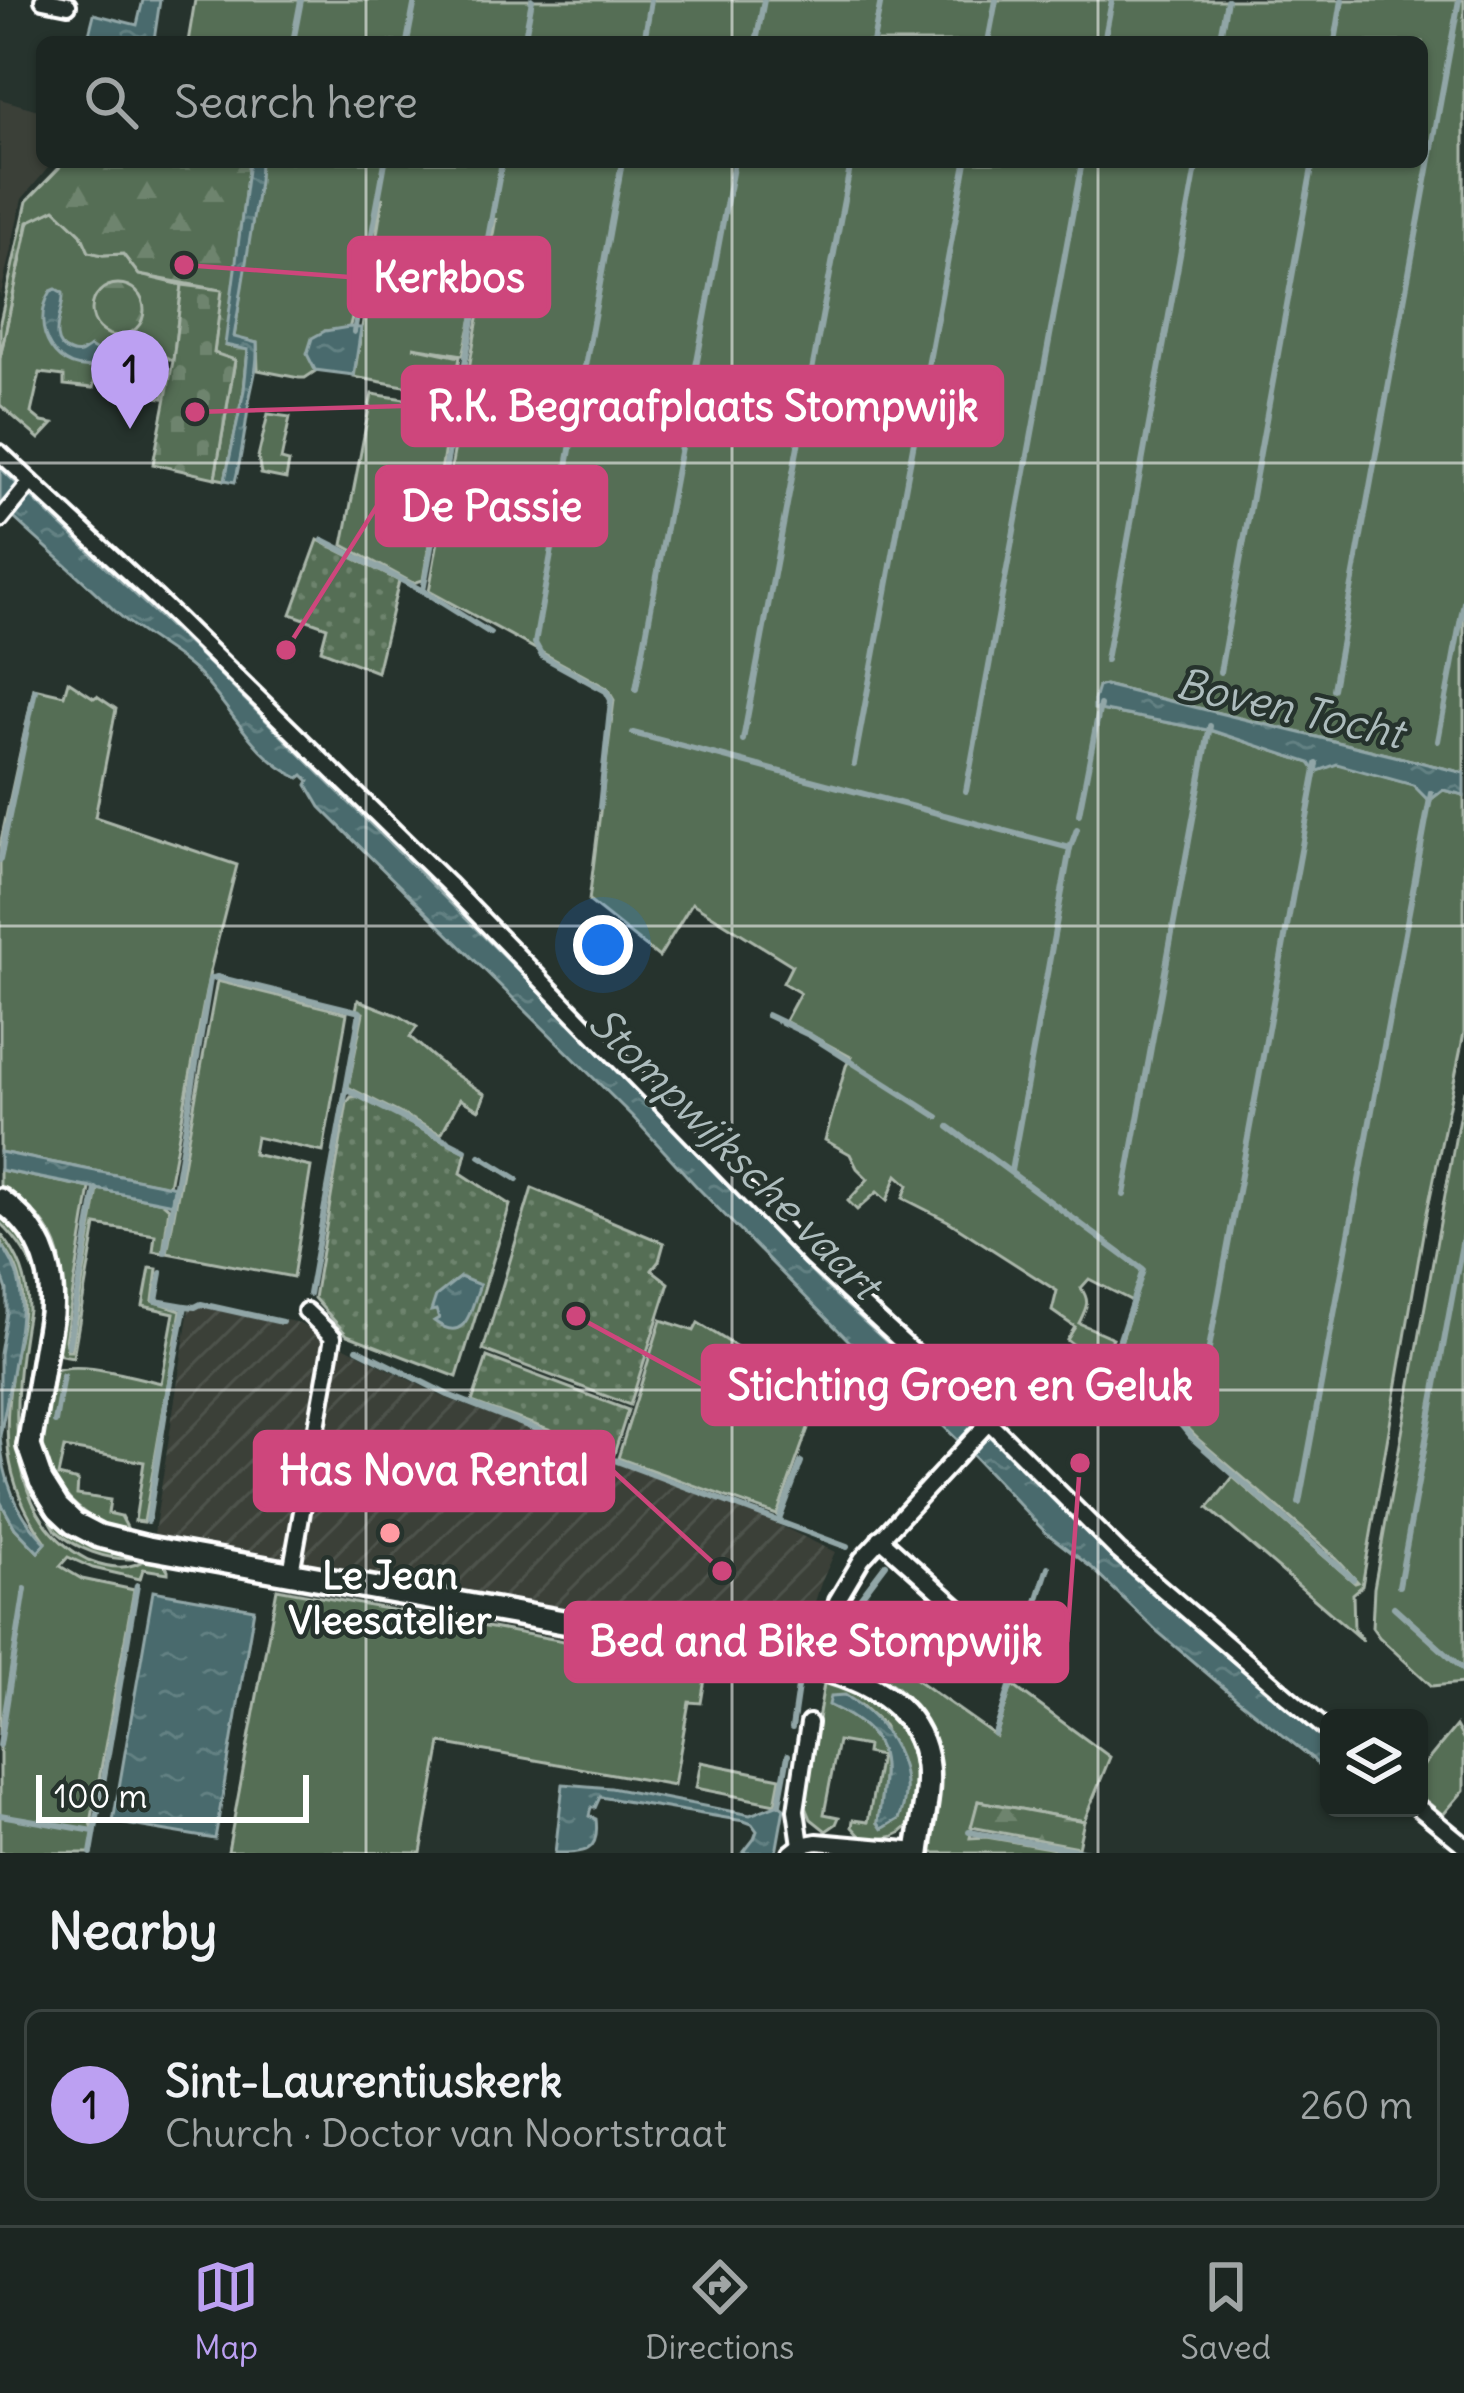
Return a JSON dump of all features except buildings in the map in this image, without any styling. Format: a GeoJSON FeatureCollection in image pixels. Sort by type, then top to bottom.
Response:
{"type":"FeatureCollection","features":[{"type":"Feature","properties":{"kind":"street"},"geometry":{"type":"LineString","coordinates":[[43,0],[68,5]]}},
{"type":"Feature","properties":{"kind":"street"},"geometry":{"type":"LineString","coordinates":[[0,453],[448,884],[811,1258],[1118,1551],[1320,1724]]}},
{"type":"Feature","properties":{"kind":"street"},"geometry":{"type":"LineString","coordinates":[[3,516],[29,484]]}},
{"type":"Feature","properties":{"kind":"street"},"geometry":{"type":"LineString","coordinates":[[0,1200],[33,1229],[50,1273],[51,1314],[29,1446],[41,1480],[58,1508],[74,1522],[119,1543],[851,1677],[888,1696],[913,1725],[927,1767],[918,1852],[817,1842],[796,1849],[796,1810],[809,1724]]}},
{"type":"Feature","properties":{"kind":"street"},"geometry":{"type":"LineString","coordinates":[[291,1574],[333,1337],[306,1311]]}},
{"type":"Feature","properties":{"kind":"street"},"geometry":{"type":"LineString","coordinates":[[821,1669],[837,1601],[862,1559],[986,1425]]}},
{"type":"Feature","properties":{"kind":"street"},"geometry":{"type":"LineString","coordinates":[[880,1538],[960,1610],[937,1644]]}},
{"type":"Feature","properties":{"kind":"street"},"geometry":{"type":"LineString","coordinates":[[1428,1815],[1464,1845]]}},
{"type":"Feature","properties":{"kind":"shaded area"},"geometry":{"type":"Polygon","coordinates":[[[0,99],[36,109],[36,168],[48,168],[22,199],[0,298],[0,99]]]}},
{"type":"Feature","properties":{"kind":"shaded area"},"geometry":{"type":"Polygon","coordinates":[[[190,1303],[296,1322],[441,1396],[777,1524],[835,1552],[790,1682],[150,1559],[190,1303]]]}},
{"type":"Feature","properties":{"kind":"green space"},"geometry":{"type":"Polygon","coordinates":[[[195,0],[1464,0],[1464,773],[1105,685],[1098,687],[1095,709],[1213,731],[1310,763],[1337,763],[1414,785],[1429,801],[1443,790],[1464,795],[1464,1033],[1425,1222],[1362,1586],[1353,1594],[1354,1629],[1363,1641],[1208,1508],[1233,1477],[1358,1582],[1200,1441],[1116,1358],[1134,1302],[1089,1279],[1081,1288],[1087,1301],[1079,1323],[1113,1338],[1102,1362],[1074,1351],[1067,1340],[1075,1327],[1052,1311],[1057,1291],[903,1198],[908,1185],[897,1175],[887,1201],[877,1192],[857,1210],[848,1201],[868,1179],[850,1154],[825,1140],[851,1057],[785,1021],[800,993],[783,983],[792,965],[692,903],[659,957],[589,901],[614,700],[607,688],[429,591],[496,218],[463,355],[413,347],[460,357],[423,580],[413,583],[343,545],[372,394],[437,404],[438,392],[354,377],[383,197],[349,329],[325,331],[317,370],[299,378],[258,370],[257,343],[234,338],[259,168],[1428,168],[1428,36],[189,36],[195,0]]]}},
{"type":"Feature","properties":{"kind":"green space"},"geometry":{"type":"Polygon","coordinates":[[[59,168],[248,168],[226,346],[248,349],[225,480],[215,478],[235,361],[214,354],[221,290],[139,275],[123,254],[89,252],[81,234],[55,209],[28,222],[0,358],[0,322],[27,201],[59,168]]]}},
{"type":"Feature","properties":{"kind":"green space"},"geometry":{"type":"Polygon","coordinates":[[[55,209],[81,234],[89,252],[123,254],[139,275],[182,285],[173,361],[159,353],[120,362],[167,372],[163,398],[137,372],[97,370],[93,388],[64,385],[64,376],[40,373],[31,413],[53,424],[39,439],[0,405],[0,358],[29,221],[55,209]]]}},
{"type":"Feature","properties":{"kind":"green space"},"geometry":{"type":"Polygon","coordinates":[[[118,284],[136,292],[144,310],[136,328],[118,336],[100,328],[92,310],[100,292],[118,284]]]}},
{"type":"Feature","properties":{"kind":"green space"},"geometry":{"type":"Polygon","coordinates":[[[182,285],[222,290],[214,353],[235,360],[215,478],[153,464],[182,285]]]}},
{"type":"Feature","properties":{"kind":"green space"},"geometry":{"type":"Polygon","coordinates":[[[268,414],[290,417],[281,460],[289,462],[286,479],[261,474],[258,457],[268,414]]]}},
{"type":"Feature","properties":{"kind":"green space"},"geometry":{"type":"Polygon","coordinates":[[[318,540],[399,581],[377,672],[321,650],[327,627],[291,614],[318,540]]]}},
{"type":"Feature","properties":{"kind":"green space"},"geometry":{"type":"Polygon","coordinates":[[[68,681],[116,709],[95,817],[237,865],[210,971],[169,1186],[0,1152],[0,845],[34,688],[64,695],[68,681]]]}},
{"type":"Feature","properties":{"kind":"green space"},"geometry":{"type":"Polygon","coordinates":[[[217,981],[347,1013],[323,1152],[256,1137],[253,1154],[311,1167],[293,1277],[167,1253],[217,981]]]}},
{"type":"Feature","properties":{"kind":"green space"},"geometry":{"type":"Polygon","coordinates":[[[358,1000],[417,1027],[410,1037],[485,1094],[479,1110],[460,1099],[441,1134],[348,1087],[363,1013],[356,1010],[358,1000]]]}},
{"type":"Feature","properties":{"kind":"green space"},"geometry":{"type":"Polygon","coordinates":[[[1464,1090],[1464,1683],[1432,1686],[1372,1627],[1374,1588],[1464,1090]]]}},
{"type":"Feature","properties":{"kind":"green space"},"geometry":{"type":"Polygon","coordinates":[[[358,1096],[466,1152],[461,1173],[510,1205],[457,1377],[347,1335],[314,1298],[347,1103],[358,1096]]]}},
{"type":"Feature","properties":{"kind":"green space"},"geometry":{"type":"Polygon","coordinates":[[[0,1170],[90,1188],[67,1350],[71,1350],[98,1189],[162,1202],[169,1208],[163,1253],[153,1251],[155,1235],[96,1225],[73,1357],[61,1355],[55,1346],[62,1275],[52,1236],[40,1219],[0,1187],[0,1170]]]}},
{"type":"Feature","properties":{"kind":"green space"},"geometry":{"type":"Polygon","coordinates":[[[532,1188],[664,1243],[652,1270],[669,1283],[630,1405],[483,1350],[532,1188]]]}},
{"type":"Feature","properties":{"kind":"green space"},"geometry":{"type":"Polygon","coordinates":[[[0,1215],[24,1241],[40,1278],[41,1294],[28,1259],[0,1223],[0,1215]]]}},
{"type":"Feature","properties":{"kind":"green space"},"geometry":{"type":"Polygon","coordinates":[[[0,1233],[18,1260],[26,1288],[28,1310],[18,1381],[19,1452],[39,1515],[60,1540],[88,1560],[119,1567],[160,1558],[168,1570],[143,1569],[140,1579],[68,1557],[60,1566],[82,1579],[134,1590],[91,1823],[91,1853],[0,1853],[0,1501],[15,1528],[38,1552],[46,1542],[20,1497],[8,1451],[8,1403],[23,1297],[0,1233]]]}},
{"type":"Feature","properties":{"kind":"green space"},"geometry":{"type":"Polygon","coordinates":[[[150,1268],[157,1269],[153,1301],[181,1310],[144,1522],[135,1521],[144,1462],[64,1448],[58,1476],[78,1481],[77,1495],[110,1500],[108,1513],[121,1516],[132,1537],[81,1510],[57,1484],[44,1450],[42,1422],[50,1373],[60,1369],[104,1370],[161,1383],[174,1313],[143,1306],[150,1268]]]}},
{"type":"Feature","properties":{"kind":"green space"},"geometry":{"type":"Polygon","coordinates":[[[41,1294],[46,1337],[37,1458],[42,1496],[51,1518],[29,1488],[20,1449],[41,1294]]]}},
{"type":"Feature","properties":{"kind":"green space"},"geometry":{"type":"Polygon","coordinates":[[[661,1320],[694,1331],[698,1323],[750,1355],[812,1417],[777,1515],[618,1458],[661,1320]]]}},
{"type":"Feature","properties":{"kind":"green space"},"geometry":{"type":"Polygon","coordinates":[[[487,1357],[628,1410],[614,1454],[472,1402],[487,1357]]]}},
{"type":"Feature","properties":{"kind":"green space"},"geometry":{"type":"Polygon","coordinates":[[[51,1518],[70,1535],[100,1549],[137,1555],[113,1558],[82,1548],[56,1531],[51,1518]]]}},
{"type":"Feature","properties":{"kind":"green space"},"geometry":{"type":"Polygon","coordinates":[[[277,1589],[707,1667],[701,1703],[689,1702],[674,1785],[441,1743],[421,1853],[228,1851],[277,1589]]]}},
{"type":"Feature","properties":{"kind":"green space"},"geometry":{"type":"Polygon","coordinates":[[[831,1646],[893,1663],[996,1736],[1012,1685],[1110,1757],[1084,1821],[978,1801],[970,1838],[1079,1853],[930,1853],[932,1751],[916,1707],[899,1689],[870,1672],[828,1662],[831,1646]]]}},
{"type":"Feature","properties":{"kind":"green space"},"geometry":{"type":"Polygon","coordinates":[[[825,1678],[868,1697],[898,1725],[916,1774],[916,1808],[900,1833],[863,1839],[852,1827],[853,1820],[868,1822],[880,1756],[866,1753],[867,1746],[838,1741],[824,1814],[839,1817],[836,1824],[826,1831],[811,1819],[804,1802],[825,1678]],[[829,1705],[850,1716],[875,1739],[883,1766],[878,1822],[899,1819],[884,1726],[861,1705],[829,1705]]]}},
{"type":"Feature","properties":{"kind":"green space"},"geometry":{"type":"Polygon","coordinates":[[[1456,1726],[1464,1740],[1464,1790],[1443,1815],[1428,1802],[1428,1760],[1456,1726]]]}},
{"type":"Feature","properties":{"kind":"green space"},"geometry":{"type":"Polygon","coordinates":[[[701,1762],[780,1778],[775,1804],[696,1788],[701,1762]]]}},
{"type":"Feature","properties":{"kind":"green space"},"geometry":{"type":"Polygon","coordinates":[[[978,1801],[1084,1821],[1078,1847],[971,1827],[978,1801]]]}},
{"type":"Feature","properties":{"kind":"water"},"geometry":{"type":"Polygon","coordinates":[[[143,0],[160,0],[155,36],[88,36],[94,14],[137,25],[143,0]]]}},
{"type":"Feature","properties":{"kind":"water"},"geometry":{"type":"Polygon","coordinates":[[[248,168],[260,168],[234,337],[257,343],[235,482],[225,480],[248,350],[225,345],[248,168]]]}},
{"type":"Feature","properties":{"kind":"water"},"geometry":{"type":"Polygon","coordinates":[[[56,289],[63,293],[57,334],[62,348],[73,353],[90,347],[105,350],[102,365],[71,365],[51,347],[43,320],[45,305],[56,289]]]}},
{"type":"Feature","properties":{"kind":"water"},"geometry":{"type":"Polygon","coordinates":[[[361,328],[354,375],[315,370],[307,354],[312,338],[361,328]]]}},
{"type":"Feature","properties":{"kind":"water"},"geometry":{"type":"Polygon","coordinates":[[[0,468],[202,657],[533,985],[821,1282],[991,1438],[1118,1564],[1320,1736],[1320,1767],[1045,1532],[918,1396],[850,1342],[632,1116],[320,807],[303,775],[299,778],[270,759],[193,669],[126,620],[0,505],[0,468]]]}},
{"type":"Feature","properties":{"kind":"water"},"geometry":{"type":"Polygon","coordinates":[[[1098,687],[1464,773],[1464,795],[1443,790],[1429,801],[1413,785],[1337,764],[1316,772],[1310,763],[1213,731],[1094,709],[1098,687]]]}},
{"type":"Feature","properties":{"kind":"water"},"geometry":{"type":"Polygon","coordinates":[[[0,1152],[176,1187],[173,1204],[0,1170],[0,1152]]]}},
{"type":"Feature","properties":{"kind":"water"},"geometry":{"type":"Polygon","coordinates":[[[0,1243],[16,1271],[21,1300],[0,1436],[0,1354],[7,1290],[0,1270],[0,1243]]]}},
{"type":"Feature","properties":{"kind":"water"},"geometry":{"type":"Polygon","coordinates":[[[460,1277],[480,1285],[466,1321],[454,1329],[445,1328],[434,1321],[439,1318],[436,1310],[431,1311],[436,1296],[460,1277]]]}},
{"type":"Feature","properties":{"kind":"water"},"geometry":{"type":"Polygon","coordinates":[[[0,1436],[12,1494],[46,1543],[38,1552],[15,1528],[0,1501],[0,1436]]]}},
{"type":"Feature","properties":{"kind":"water"},"geometry":{"type":"Polygon","coordinates":[[[153,1591],[254,1609],[215,1839],[113,1822],[153,1591]]]}},
{"type":"Feature","properties":{"kind":"water"},"geometry":{"type":"Polygon","coordinates":[[[845,1695],[874,1718],[902,1765],[904,1801],[899,1819],[882,1829],[878,1823],[881,1752],[865,1728],[829,1705],[831,1696],[845,1695]]]}},
{"type":"Feature","properties":{"kind":"water"},"geometry":{"type":"Polygon","coordinates":[[[563,1784],[611,1788],[750,1815],[779,1804],[784,1808],[776,1853],[743,1853],[757,1831],[744,1821],[600,1797],[589,1816],[596,1819],[593,1845],[582,1851],[555,1853],[563,1784]]]}},
{"type":"Feature","properties":{"kind":"waterway"},"geometry":{"type":"LineString","coordinates":[[294,36],[301,0]]}},
{"type":"Feature","properties":{"kind":"waterway"},"geometry":{"type":"LineString","coordinates":[[408,36],[415,0]]}},
{"type":"Feature","properties":{"kind":"waterway"},"geometry":{"type":"LineString","coordinates":[[525,36],[532,0]]}},
{"type":"Feature","properties":{"kind":"waterway"},"geometry":{"type":"LineString","coordinates":[[645,36],[651,0]]}},
{"type":"Feature","properties":{"kind":"waterway"},"geometry":{"type":"LineString","coordinates":[[757,36],[764,0]]}},
{"type":"Feature","properties":{"kind":"waterway"},"geometry":{"type":"LineString","coordinates":[[874,36],[881,0]]}},
{"type":"Feature","properties":{"kind":"waterway"},"geometry":{"type":"LineString","coordinates":[[989,36],[996,0]]}},
{"type":"Feature","properties":{"kind":"waterway"},"geometry":{"type":"LineString","coordinates":[[1105,36],[1112,0]]}},
{"type":"Feature","properties":{"kind":"waterway"},"geometry":{"type":"LineString","coordinates":[[1220,36],[1227,0]]}},
{"type":"Feature","properties":{"kind":"waterway"},"geometry":{"type":"LineString","coordinates":[[1336,36],[1342,0]]}},
{"type":"Feature","properties":{"kind":"waterway","name":"Boven Tocht"},"geometry":{"type":"LineString","coordinates":[[1333,689],[1459,0]]}},
{"type":"Feature","properties":{"kind":"waterway"},"geometry":{"type":"LineString","coordinates":[[354,332],[384,168]]}},
{"type":"Feature","properties":{"kind":"waterway"},"geometry":{"type":"LineString","coordinates":[[490,633],[423,591],[501,168]]}},
{"type":"Feature","properties":{"kind":"waterway"},"geometry":{"type":"LineString","coordinates":[[600,807],[611,700],[606,691],[542,656],[535,643],[621,168]]}},
{"type":"Feature","properties":{"kind":"waterway"},"geometry":{"type":"LineString","coordinates":[[636,689],[733,168]]}},
{"type":"Feature","properties":{"kind":"waterway"},"geometry":{"type":"LineString","coordinates":[[743,740],[850,168]]}},
{"type":"Feature","properties":{"kind":"waterway"},"geometry":{"type":"LineString","coordinates":[[854,764],[965,168]]}},
{"type":"Feature","properties":{"kind":"waterway"},"geometry":{"type":"LineString","coordinates":[[966,791],[1081,168]]}},
{"type":"Feature","properties":{"kind":"waterway"},"geometry":{"type":"LineString","coordinates":[[1106,660],[1196,168]]}},
{"type":"Feature","properties":{"kind":"waterway","name":"Boven Tocht"},"geometry":{"type":"LineString","coordinates":[[1220,672],[1312,168]]}},
{"type":"Feature","properties":{"kind":"waterway"},"geometry":{"type":"LineString","coordinates":[[323,540],[423,591]]}},
{"type":"Feature","properties":{"kind":"waterway"},"geometry":{"type":"LineString","coordinates":[[1438,741],[1464,602]]}},
{"type":"Feature","properties":{"kind":"waterway"},"geometry":{"type":"LineString","coordinates":[[0,860],[35,690]]}},
{"type":"Feature","properties":{"kind":"waterway"},"geometry":{"type":"LineString","coordinates":[[1079,814],[1100,705]]}},
{"type":"Feature","properties":{"kind":"waterway","name":"Boven Tocht"},"geometry":{"type":"LineString","coordinates":[[1124,1195],[1210,726]]}},
{"type":"Feature","properties":{"kind":"waterway"},"geometry":{"type":"LineString","coordinates":[[633,733],[1070,848],[1011,1171]]}},
{"type":"Feature","properties":{"kind":"waterway"},"geometry":{"type":"LineString","coordinates":[[1200,1397],[1317,764]]}},
{"type":"Feature","properties":{"kind":"waterway"},"geometry":{"type":"LineString","coordinates":[[1299,1503],[1431,793]]}},
{"type":"Feature","properties":{"kind":"waterway"},"geometry":{"type":"LineString","coordinates":[[1070,848],[1077,829]]}},
{"type":"Feature","properties":{"kind":"waterway"},"geometry":{"type":"LineString","coordinates":[[165,1252],[210,979],[360,1012],[309,1294]]}},
{"type":"Feature","properties":{"kind":"waterway"},"geometry":{"type":"LineString","coordinates":[[767,1015],[809,1035],[938,1117]]}},
{"type":"Feature","properties":{"kind":"waterway"},"geometry":{"type":"LineString","coordinates":[[346,1089],[465,1150]]}},
{"type":"Feature","properties":{"kind":"waterway"},"geometry":{"type":"LineString","coordinates":[[949,1127],[1143,1270],[1113,1360],[1191,1437],[1353,1579]]}},
{"type":"Feature","properties":{"kind":"waterway"},"geometry":{"type":"LineString","coordinates":[[480,1156],[517,1179]]}},
{"type":"Feature","properties":{"kind":"waterway"},"geometry":{"type":"LineString","coordinates":[[68,1346],[96,1189]]}},
{"type":"Feature","properties":{"kind":"waterway"},"geometry":{"type":"LineString","coordinates":[[1399,1586],[1464,1233]]}},
{"type":"Feature","properties":{"kind":"waterway"},"geometry":{"type":"LineString","coordinates":[[148,1521],[185,1306],[156,1301],[161,1273]]}},
{"type":"Feature","properties":{"kind":"waterway"},"geometry":{"type":"LineString","coordinates":[[185,1306],[201,1304],[282,1322]]}},
{"type":"Feature","properties":{"kind":"waterway"},"geometry":{"type":"LineString","coordinates":[[357,1349],[448,1395],[604,1456]]}},
{"type":"Feature","properties":{"kind":"waterway"},"geometry":{"type":"LineString","coordinates":[[55,1422],[63,1376]]}},
{"type":"Feature","properties":{"kind":"waterway"},"geometry":{"type":"LineString","coordinates":[[614,1460],[847,1547]]}},
{"type":"Feature","properties":{"kind":"waterway"},"geometry":{"type":"LineString","coordinates":[[779,1520],[801,1462]]}},
{"type":"Feature","properties":{"kind":"waterway"},"geometry":{"type":"LineString","coordinates":[[844,1651],[861,1597],[886,1564]]}},
{"type":"Feature","properties":{"kind":"waterway"},"geometry":{"type":"LineString","coordinates":[[995,1734],[1048,1567]]}},
{"type":"Feature","properties":{"kind":"waterway"},"geometry":{"type":"LineString","coordinates":[[91,1853],[137,1585]]}},
{"type":"Feature","properties":{"kind":"waterway"},"geometry":{"type":"LineString","coordinates":[[0,1745],[25,1589]]}},
{"type":"Feature","properties":{"kind":"waterway"},"geometry":{"type":"LineString","coordinates":[[1394,1607],[1464,1670]]}},
{"type":"Feature","properties":{"kind":"waterway"},"geometry":{"type":"LineString","coordinates":[[792,1728],[799,1680]]}},
{"type":"Feature","properties":{"kind":"waterway"},"geometry":{"type":"LineString","coordinates":[[779,1804],[788,1755]]}},
{"type":"Feature","properties":{"kind":"waterway"},"geometry":{"type":"LineString","coordinates":[[0,1815],[94,1831]]}},
{"type":"Feature","properties":{"kind":"waterway"},"geometry":{"type":"LineString","coordinates":[[969,1832],[1095,1853]]}},
{"type":"Feature","properties":{"kind":"place","name":"Kerkbos"},"geometry":{"type":"Point","coordinates":[184,265]}},
{"type":"Feature","properties":{"kind":"place","name":"R.K. Begraafplaats Stompwijk"},"geometry":{"type":"Point","coordinates":[195,412]}},
{"type":"Feature","properties":{"kind":"place","name":"Sint-Laurentiuskerk"},"geometry":{"type":"Point","coordinates":[130,429]}},
{"type":"Feature","properties":{"kind":"place","name":"De Passie"},"geometry":{"type":"Point","coordinates":[286,650]}},
{"type":"Feature","properties":{"kind":"place","name":"Stichting Groen en Geluk"},"geometry":{"type":"Point","coordinates":[576,1316]}},
{"type":"Feature","properties":{"kind":"place","name":"Bed and Bike Stompwijk"},"geometry":{"type":"Point","coordinates":[1080,1463]}},
{"type":"Feature","properties":{"kind":"place","name":"Le Jean Vleesatelier"},"geometry":{"type":"Point","coordinates":[390,1533]}},
{"type":"Feature","properties":{"kind":"place","name":"Has Nova Rental"},"geometry":{"type":"Point","coordinates":[722,1571]}},
{"type":"Feature","properties":{"kind":"water label","name":"Stompwijksche vaart"},"geometry":{"type":"Point","coordinates":[735,1153]}}]}
